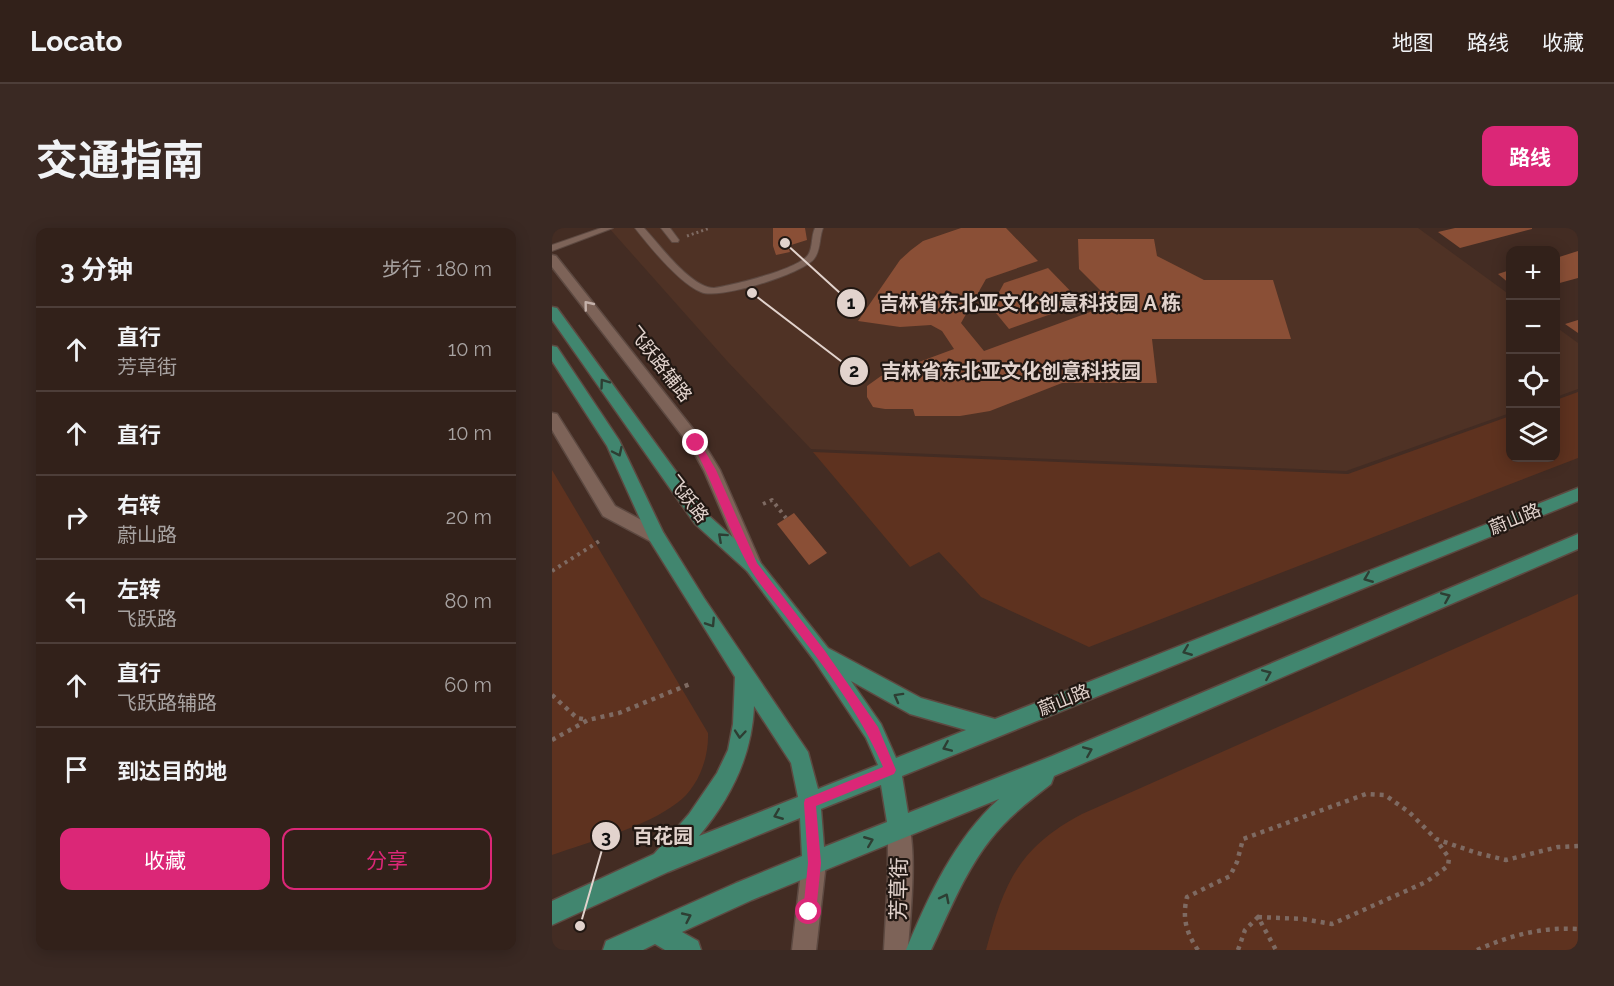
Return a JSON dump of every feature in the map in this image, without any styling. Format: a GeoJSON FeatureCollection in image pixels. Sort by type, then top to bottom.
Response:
{"type":"FeatureCollection","features":[{"type":"Feature","properties":{"kind":"main road","name":"飞跃路"},"geometry":{"type":"LineString","coordinates":[[552,311],[701,519],[753,566],[821,654],[874,731],[890,770],[899,828]]}},
{"type":"Feature","properties":{"kind":"main road"},"geometry":{"type":"LineString","coordinates":[[552,350],[615,444],[656,536],[801,759],[810,803],[814,863]]}},
{"type":"Feature","properties":{"kind":"main road","name":"蔚山路"},"geometry":{"type":"LineString","coordinates":[[552,913],[660,863],[1578,494]]}},
{"type":"Feature","properties":{"kind":"main road"},"geometry":{"type":"LineString","coordinates":[[615,950],[729,898],[1055,765],[1578,541]]}},
{"type":"Feature","properties":{"kind":"main road"},"geometry":{"type":"LineString","coordinates":[[821,654],[917,707],[993,728]]}},
{"type":"Feature","properties":{"kind":"main road"},"geometry":{"type":"LineString","coordinates":[[660,863],[703,816],[739,748],[745,676]]}},
{"type":"Feature","properties":{"kind":"main road"},"geometry":{"type":"LineString","coordinates":[[918,950],[960,866],[982,833],[1007,806],[1055,765]]}},
{"type":"Feature","properties":{"kind":"main road"},"geometry":{"type":"LineString","coordinates":[[656,931],[689,950]]}},
{"type":"Feature","properties":{"kind":"street","name":"飞跃路辅路"},"geometry":{"type":"LineString","coordinates":[[552,259],[696,443],[712,470],[753,566]]}},
{"type":"Feature","properties":{"kind":"street"},"geometry":{"type":"LineString","coordinates":[[552,281],[572,285]]}},
{"type":"Feature","properties":{"kind":"street"},"geometry":{"type":"LineString","coordinates":[[552,418],[609,511],[656,536]]}},
{"type":"Feature","properties":{"kind":"street","name":"芳草街"},"geometry":{"type":"LineString","coordinates":[[896,950],[900,877],[899,828]]}},
{"type":"Feature","properties":{"kind":"street"},"geometry":{"type":"LineString","coordinates":[[804,950],[814,863]]}},
{"type":"Feature","properties":{"kind":"lane"},"geometry":{"type":"LineString","coordinates":[[552,248],[609,228]]}},
{"type":"Feature","properties":{"kind":"lane"},"geometry":{"type":"LineString","coordinates":[[639,228],[691,282],[706,291],[727,291],[807,261],[816,250],[816,233],[819,228]]}},
{"type":"Feature","properties":{"kind":"lane"},"geometry":{"type":"LineString","coordinates":[[665,228],[675,240]]}},
{"type":"Feature","properties":{"kind":"path"},"geometry":{"type":"LineString","coordinates":[[675,240],[710,228]]}},
{"type":"Feature","properties":{"kind":"path"},"geometry":{"type":"LineString","coordinates":[[764,504],[772,500],[786,518]]}},
{"type":"Feature","properties":{"kind":"path"},"geometry":{"type":"LineString","coordinates":[[552,572],[601,540]]}},
{"type":"Feature","properties":{"kind":"path"},"geometry":{"type":"LineString","coordinates":[[552,740],[588,720],[619,713],[690,684]]}},
{"type":"Feature","properties":{"kind":"path"},"geometry":{"type":"LineString","coordinates":[[552,695],[577,718],[588,720]]}},
{"type":"Feature","properties":{"kind":"path"},"geometry":{"type":"LineString","coordinates":[[1198,950],[1191,942],[1185,926],[1183,908],[1187,897],[1230,876],[1237,862],[1243,839],[1366,794],[1385,795],[1409,812],[1436,839],[1449,858],[1448,866],[1426,882],[1332,924],[1303,919],[1258,917],[1245,930],[1238,950]]}},
{"type":"Feature","properties":{"kind":"path"},"geometry":{"type":"LineString","coordinates":[[1436,839],[1506,860],[1558,847],[1578,846]]}},
{"type":"Feature","properties":{"kind":"path"},"geometry":{"type":"LineString","coordinates":[[1258,917],[1276,950]]}},
{"type":"Feature","properties":{"kind":"path"},"geometry":{"type":"LineString","coordinates":[[1477,950],[1509,935],[1541,928],[1578,929]]}},
{"type":"Feature","properties":{"kind":"shaded area"},"geometry":{"type":"Polygon","coordinates":[[[609,228],[1418,228],[1506,292],[1506,414],[1346,471],[811,449],[728,362],[609,228]]]}},
{"type":"Feature","properties":{"kind":"shaded area"},"geometry":{"type":"Polygon","coordinates":[[[1560,330],[1578,343],[1578,389],[1560,396],[1560,330]]]}},
{"type":"Feature","properties":{"kind":"shaded area"},"geometry":{"type":"Polygon","coordinates":[[[1578,392],[1578,458],[1089,647],[981,597],[939,552],[910,567],[813,452],[1348,474],[1506,417],[1506,462],[1560,462],[1560,399],[1578,392]]]}},
{"type":"Feature","properties":{"kind":"shaded area"},"geometry":{"type":"Polygon","coordinates":[[[552,470],[708,733],[708,743],[701,772],[691,789],[677,803],[633,827],[552,855],[552,470]]]}},
{"type":"Feature","properties":{"kind":"shaded area"},"geometry":{"type":"Polygon","coordinates":[[[1578,594],[1578,950],[986,950],[1007,886],[1028,854],[1060,827],[1082,814],[1578,594]]]}},
{"type":"Feature","properties":{"kind":"building"},"geometry":{"type":"Polygon","coordinates":[[[773,228],[805,228],[807,240],[788,246],[790,252],[776,255],[773,246],[773,228]]]}},
{"type":"Feature","properties":{"kind":"building"},"geometry":{"type":"Polygon","coordinates":[[[961,228],[1006,228],[1038,261],[986,279],[961,323],[984,351],[1101,308],[1102,304],[1091,294],[1101,291],[1079,269],[1078,239],[1154,239],[1157,256],[1204,280],[1273,280],[1291,339],[1152,339],[1157,383],[1062,383],[990,411],[960,416],[915,416],[913,409],[873,407],[867,397],[867,386],[881,376],[954,349],[942,331],[931,325],[900,327],[858,321],[900,260],[911,250],[923,241],[961,228]]]}},
{"type":"Feature","properties":{"kind":"building"},"geometry":{"type":"Polygon","coordinates":[[[1455,228],[1532,229],[1460,248],[1438,232],[1455,228]]]}},
{"type":"Feature","properties":{"kind":"building"},"geometry":{"type":"Polygon","coordinates":[[[1578,251],[1578,278],[1560,283],[1560,257],[1578,251]]]}},
{"type":"Feature","properties":{"kind":"building"},"geometry":{"type":"Polygon","coordinates":[[[1048,268],[1082,303],[1009,329],[991,307],[1004,283],[1048,268]]]}},
{"type":"Feature","properties":{"kind":"building"},"geometry":{"type":"Polygon","coordinates":[[[1506,271],[1506,281],[1498,274],[1506,271]]]}},
{"type":"Feature","properties":{"kind":"building"},"geometry":{"type":"Polygon","coordinates":[[[1578,320],[1578,333],[1565,324],[1578,320]]]}},
{"type":"Feature","properties":{"kind":"building"},"geometry":{"type":"Polygon","coordinates":[[[794,513],[827,553],[809,565],[777,524],[794,513]]]}},
{"type":"Feature","properties":{"kind":"place","name":"吉林省东北亚文化创意科技园 A 栋"},"geometry":{"type":"Point","coordinates":[785,243]}},
{"type":"Feature","properties":{"kind":"place","name":"吉林省东北亚文化创意科技园"},"geometry":{"type":"Point","coordinates":[752,293]}},
{"type":"Feature","properties":{"kind":"place","name":"百花园"},"geometry":{"type":"Point","coordinates":[580,926]}},
{"type":"Feature","properties":{"kind":"route"},"geometry":{"type":"LineString","coordinates":[[696,443],[712,470],[753,566],[821,654],[874,731],[890,770],[810,803],[814,863],[809,912]]}}]}
